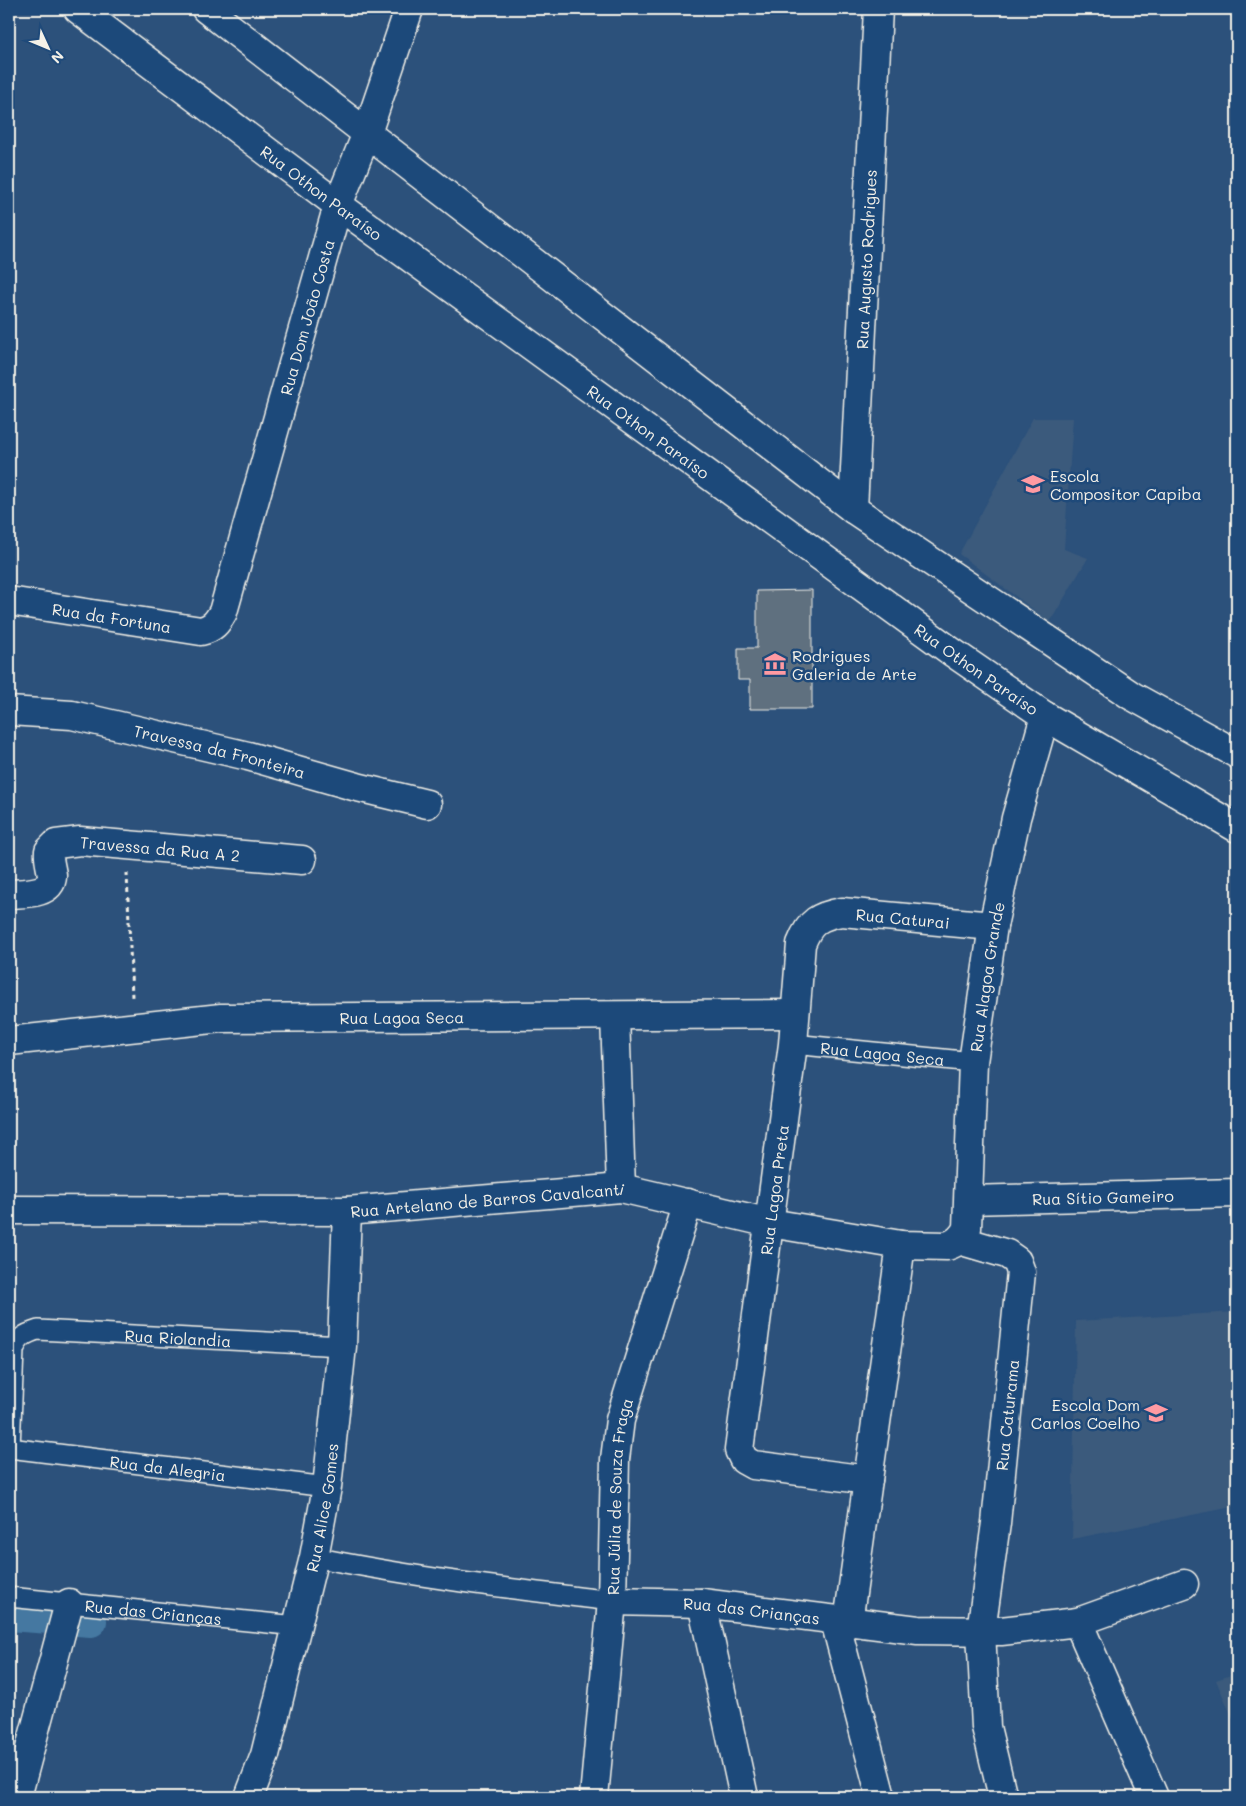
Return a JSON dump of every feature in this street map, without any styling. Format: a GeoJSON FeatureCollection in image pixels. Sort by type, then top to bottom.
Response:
{"type":"FeatureCollection","features":[{"type":"Feature","properties":{"kind":"street","name":"Rua Othon Paraíso"},"geometry":{"type":"LineString","coordinates":[[78,9],[338,205],[952,652],[1045,716],[1237,828]]}},
{"type":"Feature","properties":{"kind":"street"},"geometry":{"type":"LineString","coordinates":[[206,9],[853,509],[1132,696],[1237,754]]}},
{"type":"Feature","properties":{"kind":"street","name":"Rua Dom João Costa"},"geometry":{"type":"LineString","coordinates":[[213,627],[223,612],[338,205],[367,133],[409,9]]}},
{"type":"Feature","properties":{"kind":"street","name":"Rua Augusto Rodrigues"},"geometry":{"type":"LineString","coordinates":[[853,509],[878,9]]}},
{"type":"Feature","properties":{"kind":"street","name":"Rua da Fortuna"},"geometry":{"type":"LineString","coordinates":[[9,600],[201,631],[213,627]]}},
{"type":"Feature","properties":{"kind":"street","name":"Travessa da Fronteira"},"geometry":{"type":"LineString","coordinates":[[9,711],[72,716],[248,756],[357,787],[427,804]]}},
{"type":"Feature","properties":{"kind":"street","name":"Rua Alagoa Grande"},"geometry":{"type":"LineString","coordinates":[[959,1240],[967,1228],[972,1062],[994,926],[1016,818],[1045,716]]}},
{"type":"Feature","properties":{"kind":"street","name":"Travessa da Rua A 2"},"geometry":{"type":"LineString","coordinates":[[9,894],[37,892],[43,890],[49,884],[52,877],[49,856],[52,847],[56,844],[80,842],[302,860]]}},
{"type":"Feature","properties":{"kind":"street","name":"Rua Caturai"},"geometry":{"type":"LineString","coordinates":[[814,922],[824,915],[842,912],[994,926]]}},
{"type":"Feature","properties":{"kind":"street","name":"Rua Lagoa Preta"},"geometry":{"type":"LineString","coordinates":[[814,922],[806,932],[801,944],[793,1044],[739,1450],[744,1460],[753,1465],[868,1480]]}},
{"type":"Feature","properties":{"kind":"street","name":"Rua Lagoa Seca"},"geometry":{"type":"LineString","coordinates":[[9,1041],[221,1018],[795,1014]]}},
{"type":"Feature","properties":{"kind":"street"},"geometry":{"type":"LineString","coordinates":[[615,1016],[621,1188]]}},
{"type":"Feature","properties":{"kind":"street","name":"Rua Artelano de Barros Cavalcanti"},"geometry":{"type":"LineString","coordinates":[[9,1210],[347,1211],[621,1188],[770,1224],[901,1245],[947,1246],[959,1240]]}},
{"type":"Feature","properties":{"kind":"street","name":"Rua Sítio Gameiro"},"geometry":{"type":"LineString","coordinates":[[969,1200],[1237,1193]]}},
{"type":"Feature","properties":{"kind":"street","name":"Rua Júlia de Souza Fraga"},"geometry":{"type":"LineString","coordinates":[[594,1797],[612,1601],[615,1459],[620,1420],[688,1203]]}},
{"type":"Feature","properties":{"kind":"street","name":"Rua Alice Gomes"},"geometry":{"type":"LineString","coordinates":[[249,1797],[265,1755],[314,1557],[327,1488],[342,1346],[347,1211]]}},
{"type":"Feature","properties":{"kind":"street","name":"Rua Caturama"},"geometry":{"type":"LineString","coordinates":[[959,1240],[1007,1254],[1017,1262],[1021,1272],[996,1523],[981,1631],[986,1727],[1004,1797]]}},
{"type":"Feature","properties":{"kind":"street"},"geometry":{"type":"LineString","coordinates":[[881,1797],[841,1621],[868,1480],[901,1245]]}},
{"type":"Feature","properties":{"kind":"street","name":"Rua das Crianças"},"geometry":{"type":"LineString","coordinates":[[612,1601],[702,1603],[918,1630],[1001,1631],[1078,1622],[1184,1584]]}},
{"type":"Feature","properties":{"kind":"street"},"geometry":{"type":"LineString","coordinates":[[702,1603],[744,1797]]}},
{"type":"Feature","properties":{"kind":"street"},"geometry":{"type":"LineString","coordinates":[[17,1797],[68,1604]]}},
{"type":"Feature","properties":{"kind":"street"},"geometry":{"type":"LineString","coordinates":[[1078,1622],[1154,1797]]}},
{"type":"Feature","properties":{"kind":"lane","name":"Rua Lagoa Seca"},"geometry":{"type":"LineString","coordinates":[[793,1044],[972,1062]]}},
{"type":"Feature","properties":{"kind":"lane","name":"Rua Riolandia"},"geometry":{"type":"LineString","coordinates":[[10,1448],[14,1350],[18,1340],[26,1333],[38,1330],[342,1346]]}},
{"type":"Feature","properties":{"kind":"lane","name":"Rua da Alegria"},"geometry":{"type":"LineString","coordinates":[[10,1448],[327,1488]]}},
{"type":"Feature","properties":{"kind":"lane","name":"Rua das Crianças"},"geometry":{"type":"LineString","coordinates":[[314,1557],[434,1579],[612,1601]]}},
{"type":"Feature","properties":{"kind":"lane","name":"Rua das Crianças"},"geometry":{"type":"LineString","coordinates":[[9,1597],[297,1626]]}},
{"type":"Feature","properties":{"kind":"path"},"geometry":{"type":"LineString","coordinates":[[126,845],[133,1028]]}},
{"type":"Feature","properties":{"kind":"shaded area","name":"Escola Compositor Capiba"},"geometry":{"type":"Polygon","coordinates":[[[1033,418],[1073,418],[1064,549],[1088,558],[1050,622],[959,554],[1033,418]]]}},
{"type":"Feature","properties":{"kind":"shaded area","name":"Escola Dom Carlos Coelho"},"geometry":{"type":"Polygon","coordinates":[[[1237,1312],[1237,1506],[1072,1539],[1076,1321],[1237,1312]]]}},
{"type":"Feature","properties":{"kind":"shaded area"},"geometry":{"type":"Polygon","coordinates":[[[1237,1673],[1237,1719],[1233,1719],[1216,1680],[1237,1673]]]}},
{"type":"Feature","properties":{"kind":"building","name":"Rodrigues Galeria de Arte"},"geometry":{"type":"Polygon","coordinates":[[[812,590],[812,709],[750,709],[750,680],[738,680],[738,648],[757,648],[757,591],[812,590]]]}},
{"type":"Feature","properties":{"kind":"waterway"},"geometry":{"type":"LineString","coordinates":[[9,1615],[91,1621]]}},
{"type":"Feature","properties":{"kind":"place","name":"Escola Compositor Capiba"},"geometry":{"type":"Point","coordinates":[1033,484]}},
{"type":"Feature","properties":{"kind":"place","name":"Rodrigues Galeria de Arte"},"geometry":{"type":"Point","coordinates":[775,664]}},
{"type":"Feature","properties":{"kind":"place","name":"Escola Dom Carlos Coelho"},"geometry":{"type":"Point","coordinates":[1156,1413]}}]}
